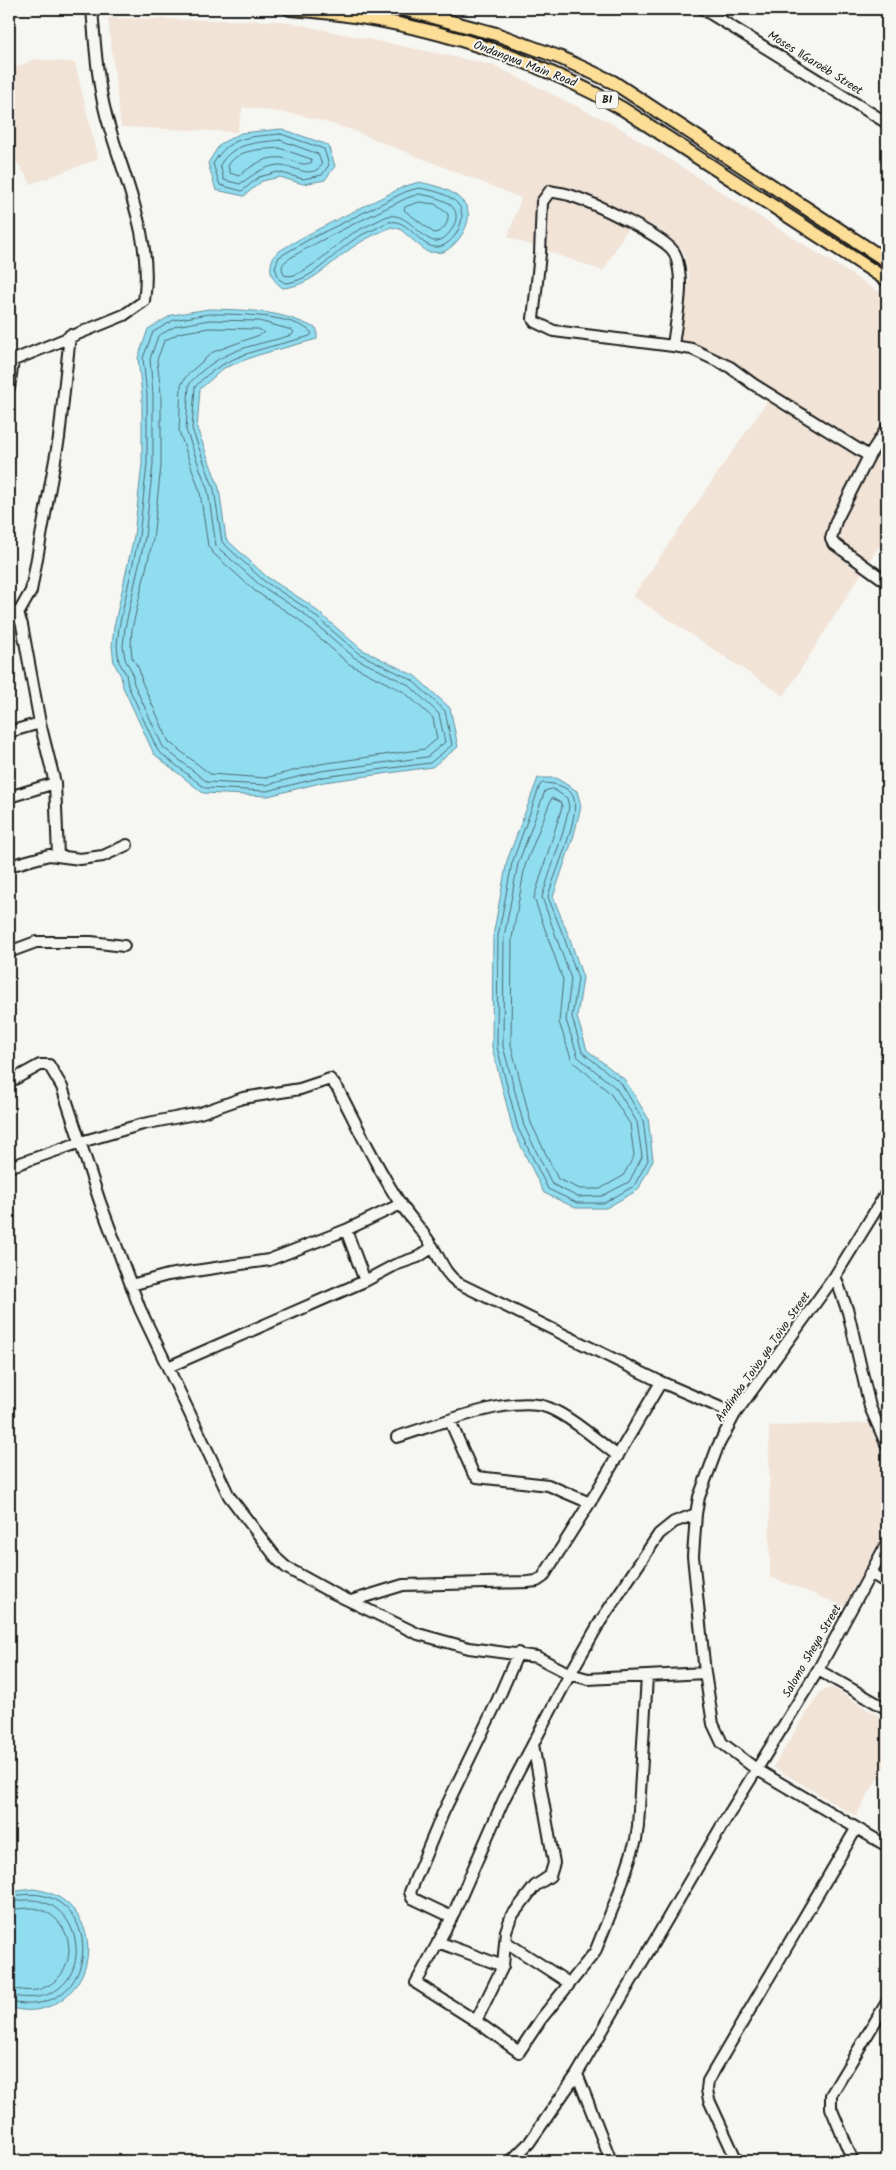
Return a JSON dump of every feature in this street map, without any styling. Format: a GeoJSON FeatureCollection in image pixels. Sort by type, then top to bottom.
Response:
{"type":"FeatureCollection","features":[{"type":"Feature","properties":{"kind":"main road","name":"Ondangwa Main Road"},"geometry":{"type":"LineString","coordinates":[[290,9],[342,13],[439,34],[492,49],[553,73],[594,92],[623,109],[887,280]]}},
{"type":"Feature","properties":{"kind":"main road","name":"Ondangwa Main Road"},"geometry":{"type":"LineString","coordinates":[[403,9],[496,34],[560,58],[613,82],[887,261]]}},
{"type":"Feature","properties":{"kind":"main road"},"geometry":{"type":"LineString","coordinates":[[553,73],[560,58]]}},
{"type":"Feature","properties":{"kind":"street"},"geometry":{"type":"LineString","coordinates":[[9,388],[11,361],[124,315],[144,301],[147,285],[145,249],[116,144],[106,116],[100,85],[92,9]]}},
{"type":"Feature","properties":{"kind":"street","name":"Moses ǁGaroëb Street"},"geometry":{"type":"LineString","coordinates":[[703,9],[887,123]]}},
{"type":"Feature","properties":{"kind":"street"},"geometry":{"type":"LineString","coordinates":[[672,346],[679,291],[679,266],[674,252],[657,237],[572,196],[550,191],[542,202],[541,210],[540,254],[533,319],[535,322],[554,331],[692,349],[730,367],[753,384],[869,456]]}},
{"type":"Feature","properties":{"kind":"street"},"geometry":{"type":"LineString","coordinates":[[58,856],[55,783],[40,723],[22,625],[13,612],[27,601],[31,592],[60,438],[70,336]]}},
{"type":"Feature","properties":{"kind":"street"},"geometry":{"type":"LineString","coordinates":[[887,428],[869,456],[836,521],[830,538],[833,543],[887,582]]}},
{"type":"Feature","properties":{"kind":"street"},"geometry":{"type":"LineString","coordinates":[[9,732],[40,723]]}},
{"type":"Feature","properties":{"kind":"street"},"geometry":{"type":"LineString","coordinates":[[9,797],[55,783]]}},
{"type":"Feature","properties":{"kind":"street"},"geometry":{"type":"LineString","coordinates":[[9,866],[49,855],[80,860],[103,856],[127,845]]}},
{"type":"Feature","properties":{"kind":"street"},"geometry":{"type":"LineString","coordinates":[[9,952],[36,942],[91,942],[124,946]]}},
{"type":"Feature","properties":{"kind":"street"},"geometry":{"type":"LineString","coordinates":[[9,1082],[40,1065],[49,1065],[62,1088],[100,1202],[140,1309],[229,1496],[278,1560],[287,1568],[409,1630],[430,1638],[470,1648],[518,1653],[545,1659],[570,1674],[588,1678],[705,1673]]}},
{"type":"Feature","properties":{"kind":"street"},"geometry":{"type":"LineString","coordinates":[[9,1167],[81,1142],[143,1124],[200,1113],[231,1101],[290,1091],[330,1079],[338,1089],[373,1158],[401,1204],[433,1247],[443,1269],[458,1283],[661,1382],[736,1414]]}},
{"type":"Feature","properties":{"kind":"street","name":"Andimba Toivo ya Toivo Street"},"geometry":{"type":"LineString","coordinates":[[887,1192],[835,1276],[736,1414],[718,1446],[704,1484],[696,1514],[693,1544],[693,1573],[705,1673],[713,1724],[722,1743],[756,1769],[887,1846]]}},
{"type":"Feature","properties":{"kind":"street"},"geometry":{"type":"LineString","coordinates":[[131,1284],[168,1276],[269,1260],[346,1230],[401,1204]]}},
{"type":"Feature","properties":{"kind":"street"},"geometry":{"type":"LineString","coordinates":[[346,1230],[365,1282]]}},
{"type":"Feature","properties":{"kind":"street"},"geometry":{"type":"LineString","coordinates":[[168,1367],[365,1282],[395,1265],[418,1257],[433,1247]]}},
{"type":"Feature","properties":{"kind":"street"},"geometry":{"type":"LineString","coordinates":[[835,1276],[848,1312],[870,1408],[887,1446]]}},
{"type":"Feature","properties":{"kind":"street"},"geometry":{"type":"LineString","coordinates":[[351,1601],[403,1585],[537,1581],[543,1577],[590,1503],[661,1382]]}},
{"type":"Feature","properties":{"kind":"street"},"geometry":{"type":"LineString","coordinates":[[397,1437],[511,1404],[537,1404],[556,1411],[618,1456]]}},
{"type":"Feature","properties":{"kind":"street"},"geometry":{"type":"LineString","coordinates":[[450,1421],[473,1473],[477,1477],[548,1485],[590,1503]]}},
{"type":"Feature","properties":{"kind":"street"},"geometry":{"type":"LineString","coordinates":[[648,1676],[636,1840],[618,1895],[595,1952],[541,2019],[519,2052],[476,2020],[416,1983],[452,1917],[504,1799],[570,1674],[600,1622],[659,1534],[674,1522],[696,1514]]}},
{"type":"Feature","properties":{"kind":"street","name":"Salomo Sheya Street"},"geometry":{"type":"LineString","coordinates":[[511,2161],[529,2143],[577,2074],[756,1769],[818,1670],[887,1543]]}},
{"type":"Feature","properties":{"kind":"street"},"geometry":{"type":"LineString","coordinates":[[870,1573],[887,1583]]}},
{"type":"Feature","properties":{"kind":"street"},"geometry":{"type":"LineString","coordinates":[[452,1917],[412,1898],[410,1892],[443,1813],[495,1706],[518,1653]]}},
{"type":"Feature","properties":{"kind":"street"},"geometry":{"type":"LineString","coordinates":[[818,1670],[887,1709]]}},
{"type":"Feature","properties":{"kind":"street"},"geometry":{"type":"LineString","coordinates":[[476,2020],[503,1966],[506,1931],[511,1917],[535,1886],[550,1876],[554,1863],[533,1744]]}},
{"type":"Feature","properties":{"kind":"street"},"geometry":{"type":"LineString","coordinates":[[736,2161],[709,2100],[706,2090],[708,2081],[856,1828]]}},
{"type":"Feature","properties":{"kind":"street"},"geometry":{"type":"LineString","coordinates":[[438,1942],[503,1966]]}},
{"type":"Feature","properties":{"kind":"street"},"geometry":{"type":"LineString","coordinates":[[506,1942],[569,1983]]}},
{"type":"Feature","properties":{"kind":"street"},"geometry":{"type":"LineString","coordinates":[[853,2161],[831,2108],[831,2095],[887,2002]]}},
{"type":"Feature","properties":{"kind":"street"},"geometry":{"type":"LineString","coordinates":[[577,2074],[611,2161]]}},
{"type":"Feature","properties":{"kind":"shaded area"},"geometry":{"type":"Polygon","coordinates":[[[108,18],[281,21],[493,65],[615,125],[887,297],[887,536],[871,558],[784,696],[633,596],[773,393],[677,341],[689,277],[683,250],[661,230],[634,217],[603,271],[508,237],[521,198],[349,129],[301,115],[243,107],[237,132],[121,127],[108,18]]]}},
{"type":"Feature","properties":{"kind":"shaded area"},"geometry":{"type":"Polygon","coordinates":[[[35,59],[75,63],[98,159],[31,184],[9,149],[9,70],[35,59]]]}},
{"type":"Feature","properties":{"kind":"shaded area"},"geometry":{"type":"Polygon","coordinates":[[[870,1423],[887,1468],[887,1531],[844,1606],[770,1577],[769,1426],[870,1423]]]}},
{"type":"Feature","properties":{"kind":"shaded area"},"geometry":{"type":"Polygon","coordinates":[[[831,1687],[887,1721],[887,1762],[856,1816],[773,1767],[820,1692],[831,1687]]]}},
{"type":"Feature","properties":{"kind":"water"},"geometry":{"type":"Polygon","coordinates":[[[282,129],[328,145],[335,166],[325,180],[303,184],[280,177],[262,181],[244,196],[216,190],[208,163],[220,144],[241,133],[282,129]]]}},
{"type":"Feature","properties":{"kind":"water"},"geometry":{"type":"Polygon","coordinates":[[[419,182],[449,191],[464,203],[467,209],[467,224],[464,231],[449,249],[443,252],[427,252],[400,229],[391,227],[360,242],[322,271],[304,282],[283,288],[273,278],[271,270],[272,261],[274,256],[281,250],[356,210],[403,187],[419,182]]]}},
{"type":"Feature","properties":{"kind":"water"},"geometry":{"type":"Polygon","coordinates":[[[209,309],[264,312],[290,318],[317,329],[317,339],[258,355],[224,368],[200,389],[197,428],[219,488],[226,539],[267,577],[309,604],[361,649],[415,676],[450,708],[458,747],[432,767],[324,782],[268,796],[203,793],[154,754],[123,687],[121,676],[114,663],[112,646],[114,627],[134,536],[142,464],[142,395],[138,358],[148,329],[172,315],[209,309]]]}},
{"type":"Feature","properties":{"kind":"water"},"geometry":{"type":"Polygon","coordinates":[[[538,778],[556,778],[577,791],[581,806],[574,835],[553,897],[583,978],[577,1017],[587,1050],[625,1080],[648,1118],[653,1160],[638,1190],[606,1208],[576,1208],[544,1193],[513,1130],[492,1047],[493,936],[507,861],[538,778]]]}},
{"type":"Feature","properties":{"kind":"water"},"geometry":{"type":"Polygon","coordinates":[[[33,1889],[55,1895],[74,1910],[85,1931],[88,1950],[85,1968],[76,1985],[64,1998],[48,2007],[29,2010],[9,2007],[9,1892],[33,1889]]]}}]}
